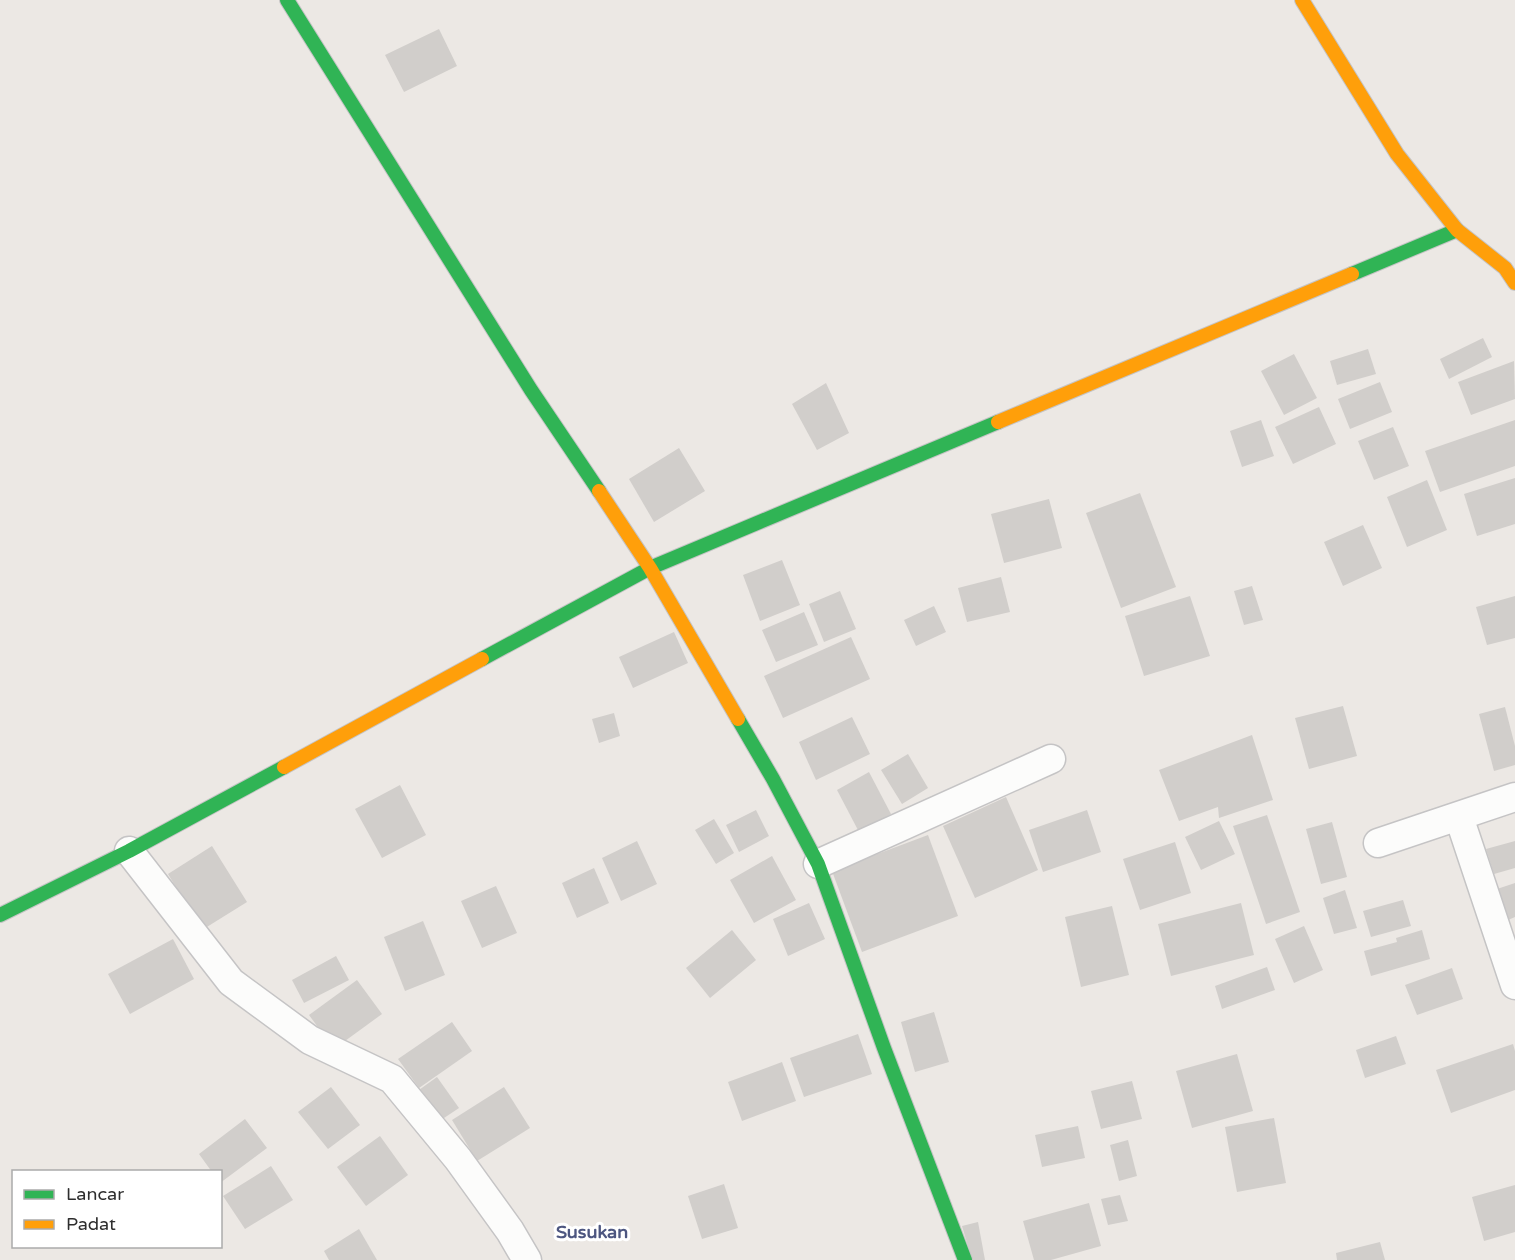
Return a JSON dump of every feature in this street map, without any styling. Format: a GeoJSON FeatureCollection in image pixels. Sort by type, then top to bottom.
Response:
{"type":"FeatureCollection","features":[{"type":"Feature","properties":{"kind":"street"},"geometry":{"type":"LineString","coordinates":[[287,0],[531,390],[650,568],[773,779],[818,864],[884,1048],[965,1260]]}},
{"type":"Feature","properties":{"kind":"street"},"geometry":{"type":"LineString","coordinates":[[1302,0],[1396,154],[1457,230],[1505,268],[1515,282]]}},
{"type":"Feature","properties":{"kind":"street"},"geometry":{"type":"LineString","coordinates":[[0,915],[129,851],[650,568],[1457,230]]}},
{"type":"Feature","properties":{"kind":"street"},"geometry":{"type":"LineString","coordinates":[[818,864],[1051,759]]}},
{"type":"Feature","properties":{"kind":"street"},"geometry":{"type":"LineString","coordinates":[[1378,843],[1459,818],[1515,797]]}},
{"type":"Feature","properties":{"kind":"street"},"geometry":{"type":"LineString","coordinates":[[1459,818],[1515,985]]}},
{"type":"Feature","properties":{"kind":"street"},"geometry":{"type":"LineString","coordinates":[[129,851],[231,982],[310,1040],[392,1079],[458,1159],[510,1231],[527,1260]]}},
{"type":"Feature","properties":{"kind":"building"},"geometry":{"type":"Polygon","coordinates":[[[439,29],[457,66],[404,92],[385,55],[439,29]]]}},
{"type":"Feature","properties":{"kind":"building"},"geometry":{"type":"Polygon","coordinates":[[[1483,338],[1492,357],[1449,379],[1440,359],[1483,338]]]}},
{"type":"Feature","properties":{"kind":"building"},"geometry":{"type":"Polygon","coordinates":[[[1368,349],[1376,374],[1337,385],[1330,361],[1368,349]]]}},
{"type":"Feature","properties":{"kind":"building"},"geometry":{"type":"Polygon","coordinates":[[[1294,354],[1317,398],[1284,415],[1261,371],[1294,354]]]}},
{"type":"Feature","properties":{"kind":"building"},"geometry":{"type":"Polygon","coordinates":[[[1514,361],[1515,399],[1471,415],[1458,382],[1514,361]]]}},
{"type":"Feature","properties":{"kind":"building"},"geometry":{"type":"Polygon","coordinates":[[[1380,382],[1392,412],[1350,429],[1338,399],[1380,382]]]}},
{"type":"Feature","properties":{"kind":"building"},"geometry":{"type":"Polygon","coordinates":[[[826,383],[849,433],[817,450],[792,404],[826,383]]]}},
{"type":"Feature","properties":{"kind":"building"},"geometry":{"type":"Polygon","coordinates":[[[1319,407],[1336,444],[1293,464],[1275,427],[1319,407]]]}},
{"type":"Feature","properties":{"kind":"building"},"geometry":{"type":"Polygon","coordinates":[[[1261,420],[1274,456],[1242,467],[1230,431],[1261,420]]]}},
{"type":"Feature","properties":{"kind":"building"},"geometry":{"type":"Polygon","coordinates":[[[1515,420],[1515,466],[1440,492],[1425,451],[1515,420]]]}},
{"type":"Feature","properties":{"kind":"building"},"geometry":{"type":"Polygon","coordinates":[[[1393,427],[1409,466],[1374,480],[1358,441],[1393,427]]]}},
{"type":"Feature","properties":{"kind":"building"},"geometry":{"type":"Polygon","coordinates":[[[679,448],[705,491],[654,522],[629,479],[679,448]]]}},
{"type":"Feature","properties":{"kind":"building"},"geometry":{"type":"Polygon","coordinates":[[[1515,478],[1515,524],[1477,536],[1464,494],[1515,478]]]}},
{"type":"Feature","properties":{"kind":"building"},"geometry":{"type":"Polygon","coordinates":[[[1427,480],[1447,530],[1407,547],[1387,497],[1427,480]]]}},
{"type":"Feature","properties":{"kind":"building"},"geometry":{"type":"Polygon","coordinates":[[[1140,493],[1176,587],[1121,608],[1086,513],[1140,493]]]}},
{"type":"Feature","properties":{"kind":"building"},"geometry":{"type":"Polygon","coordinates":[[[1049,499],[1062,548],[1004,563],[991,514],[1049,499]]]}},
{"type":"Feature","properties":{"kind":"building"},"geometry":{"type":"Polygon","coordinates":[[[1363,525],[1382,568],[1343,586],[1324,542],[1363,525]]]}},
{"type":"Feature","properties":{"kind":"building"},"geometry":{"type":"Polygon","coordinates":[[[782,560],[800,605],[760,621],[743,575],[782,560]]]}},
{"type":"Feature","properties":{"kind":"building"},"geometry":{"type":"Polygon","coordinates":[[[1001,577],[1010,612],[967,622],[958,588],[1001,577]]]}},
{"type":"Feature","properties":{"kind":"building"},"geometry":{"type":"Polygon","coordinates":[[[1252,586],[1263,620],[1244,625],[1234,591],[1252,586]]]}},
{"type":"Feature","properties":{"kind":"building"},"geometry":{"type":"Polygon","coordinates":[[[840,591],[856,629],[824,642],[809,604],[840,591]]]}},
{"type":"Feature","properties":{"kind":"building"},"geometry":{"type":"Polygon","coordinates":[[[1190,596],[1210,656],[1144,676],[1125,616],[1190,596]]]}},
{"type":"Feature","properties":{"kind":"building"},"geometry":{"type":"Polygon","coordinates":[[[1515,596],[1515,638],[1487,645],[1476,607],[1515,596]]]}},
{"type":"Feature","properties":{"kind":"building"},"geometry":{"type":"Polygon","coordinates":[[[934,606],[946,632],[916,646],[904,620],[934,606]]]}},
{"type":"Feature","properties":{"kind":"building"},"geometry":{"type":"Polygon","coordinates":[[[804,612],[818,645],[776,662],[762,630],[804,612]]]}},
{"type":"Feature","properties":{"kind":"building"},"geometry":{"type":"Polygon","coordinates":[[[674,632],[688,663],[633,688],[619,657],[674,632]]]}},
{"type":"Feature","properties":{"kind":"building"},"geometry":{"type":"Polygon","coordinates":[[[851,637],[870,679],[783,718],[764,676],[851,637]]]}},
{"type":"Feature","properties":{"kind":"building"},"geometry":{"type":"Polygon","coordinates":[[[1343,706],[1357,756],[1309,769],[1295,718],[1343,706]]]}},
{"type":"Feature","properties":{"kind":"building"},"geometry":{"type":"Polygon","coordinates":[[[1505,707],[1515,746],[1515,765],[1494,771],[1479,714],[1505,707]]]}},
{"type":"Feature","properties":{"kind":"building"},"geometry":{"type":"Polygon","coordinates":[[[614,713],[620,736],[599,743],[592,719],[614,713]]]}},
{"type":"Feature","properties":{"kind":"building"},"geometry":{"type":"Polygon","coordinates":[[[852,717],[870,754],[816,780],[799,742],[852,717]]]}},
{"type":"Feature","properties":{"kind":"building"},"geometry":{"type":"Polygon","coordinates":[[[1252,735],[1273,800],[1219,818],[1218,807],[1179,821],[1159,770],[1252,735]]]}},
{"type":"Feature","properties":{"kind":"building"},"geometry":{"type":"Polygon","coordinates":[[[908,754],[928,788],[902,804],[881,770],[908,754]]]}},
{"type":"Feature","properties":{"kind":"building"},"geometry":{"type":"Polygon","coordinates":[[[869,772],[891,814],[859,832],[837,790],[869,772]]]}},
{"type":"Feature","properties":{"kind":"building"},"geometry":{"type":"Polygon","coordinates":[[[400,785],[426,835],[382,858],[355,809],[400,785]]]}},
{"type":"Feature","properties":{"kind":"building"},"geometry":{"type":"Polygon","coordinates":[[[1006,797],[1038,870],[975,898],[943,826],[1006,797]]]}},
{"type":"Feature","properties":{"kind":"building"},"geometry":{"type":"Polygon","coordinates":[[[756,810],[769,836],[739,852],[726,825],[756,810]]]}},
{"type":"Feature","properties":{"kind":"building"},"geometry":{"type":"Polygon","coordinates":[[[1087,810],[1101,852],[1043,872],[1029,830],[1087,810]]]}},
{"type":"Feature","properties":{"kind":"building"},"geometry":{"type":"Polygon","coordinates":[[[1267,815],[1300,912],[1266,924],[1233,826],[1267,815]]]}},
{"type":"Feature","properties":{"kind":"building"},"geometry":{"type":"Polygon","coordinates":[[[714,819],[734,853],[716,864],[695,830],[714,819]]]}},
{"type":"Feature","properties":{"kind":"building"},"geometry":{"type":"Polygon","coordinates":[[[1219,821],[1235,854],[1201,870],[1185,837],[1219,821]]]}},
{"type":"Feature","properties":{"kind":"building"},"geometry":{"type":"Polygon","coordinates":[[[1332,822],[1347,877],[1321,884],[1306,829],[1332,822]]]}},
{"type":"Feature","properties":{"kind":"building"},"geometry":{"type":"Polygon","coordinates":[[[928,835],[958,916],[862,952],[832,871],[928,835]]]}},
{"type":"Feature","properties":{"kind":"building"},"geometry":{"type":"Polygon","coordinates":[[[637,841],[657,884],[621,901],[602,858],[637,841]]]}},
{"type":"Feature","properties":{"kind":"building"},"geometry":{"type":"Polygon","coordinates":[[[1515,841],[1515,868],[1494,874],[1486,849],[1515,841]]]}},
{"type":"Feature","properties":{"kind":"building"},"geometry":{"type":"Polygon","coordinates":[[[1175,842],[1191,893],[1140,910],[1123,859],[1175,842]]]}},
{"type":"Feature","properties":{"kind":"building"},"geometry":{"type":"Polygon","coordinates":[[[212,846],[247,902],[202,930],[168,874],[212,846]]]}},
{"type":"Feature","properties":{"kind":"building"},"geometry":{"type":"Polygon","coordinates":[[[772,856],[796,900],[754,923],[730,880],[772,856]]]}},
{"type":"Feature","properties":{"kind":"building"},"geometry":{"type":"Polygon","coordinates":[[[594,868],[609,903],[577,918],[562,883],[594,868]]]}},
{"type":"Feature","properties":{"kind":"building"},"geometry":{"type":"Polygon","coordinates":[[[1515,883],[1515,917],[1508,920],[1497,889],[1515,883]]]}},
{"type":"Feature","properties":{"kind":"building"},"geometry":{"type":"Polygon","coordinates":[[[496,886],[517,933],[482,948],[461,901],[496,886]]]}},
{"type":"Feature","properties":{"kind":"building"},"geometry":{"type":"Polygon","coordinates":[[[1345,890],[1357,928],[1334,934],[1323,898],[1345,890]]]}},
{"type":"Feature","properties":{"kind":"building"},"geometry":{"type":"Polygon","coordinates":[[[1403,900],[1411,926],[1371,937],[1363,911],[1403,900]]]}},
{"type":"Feature","properties":{"kind":"building"},"geometry":{"type":"Polygon","coordinates":[[[809,903],[825,939],[788,956],[773,919],[809,903]]]}},
{"type":"Feature","properties":{"kind":"building"},"geometry":{"type":"Polygon","coordinates":[[[1241,903],[1254,955],[1171,976],[1158,924],[1241,903]]]}},
{"type":"Feature","properties":{"kind":"building"},"geometry":{"type":"Polygon","coordinates":[[[1112,906],[1129,975],[1081,987],[1065,917],[1112,906]]]}},
{"type":"Feature","properties":{"kind":"building"},"geometry":{"type":"Polygon","coordinates":[[[423,921],[445,975],[405,991],[384,937],[423,921]]]}},
{"type":"Feature","properties":{"kind":"building"},"geometry":{"type":"Polygon","coordinates":[[[1304,926],[1323,970],[1294,983],[1275,939],[1304,926]]]}},
{"type":"Feature","properties":{"kind":"building"},"geometry":{"type":"Polygon","coordinates":[[[732,930],[756,960],[710,998],[686,968],[732,930]]]}},
{"type":"Feature","properties":{"kind":"building"},"geometry":{"type":"Polygon","coordinates":[[[1422,930],[1430,959],[1371,976],[1364,951],[1397,942],[1396,938],[1422,930]]]}},
{"type":"Feature","properties":{"kind":"building"},"geometry":{"type":"Polygon","coordinates":[[[173,939],[194,979],[130,1014],[108,974],[173,939]]]}},
{"type":"Feature","properties":{"kind":"building"},"geometry":{"type":"Polygon","coordinates":[[[336,956],[349,980],[304,1003],[292,980],[336,956]]]}},
{"type":"Feature","properties":{"kind":"building"},"geometry":{"type":"Polygon","coordinates":[[[1267,967],[1275,990],[1222,1009],[1215,986],[1267,967]]]}},
{"type":"Feature","properties":{"kind":"building"},"geometry":{"type":"Polygon","coordinates":[[[1452,968],[1463,999],[1417,1015],[1405,985],[1452,968]]]}},
{"type":"Feature","properties":{"kind":"building"},"geometry":{"type":"Polygon","coordinates":[[[357,980],[382,1014],[334,1049],[309,1015],[357,980]]]}},
{"type":"Feature","properties":{"kind":"building"},"geometry":{"type":"Polygon","coordinates":[[[934,1012],[949,1062],[915,1072],[901,1022],[934,1012]]]}},
{"type":"Feature","properties":{"kind":"building"},"geometry":{"type":"Polygon","coordinates":[[[452,1022],[472,1051],[419,1088],[398,1059],[452,1022]]]}},
{"type":"Feature","properties":{"kind":"building"},"geometry":{"type":"Polygon","coordinates":[[[858,1034],[872,1074],[804,1097],[790,1058],[858,1034]]]}},
{"type":"Feature","properties":{"kind":"building"},"geometry":{"type":"Polygon","coordinates":[[[1396,1036],[1406,1064],[1365,1078],[1356,1050],[1396,1036]]]}},
{"type":"Feature","properties":{"kind":"building"},"geometry":{"type":"Polygon","coordinates":[[[1513,1044],[1515,1090],[1451,1113],[1436,1070],[1513,1044]]]}},
{"type":"Feature","properties":{"kind":"building"},"geometry":{"type":"Polygon","coordinates":[[[1237,1054],[1253,1111],[1192,1128],[1176,1071],[1237,1054]]]}},
{"type":"Feature","properties":{"kind":"building"},"geometry":{"type":"Polygon","coordinates":[[[782,1062],[796,1101],[742,1121],[728,1082],[782,1062]]]}},
{"type":"Feature","properties":{"kind":"building"},"geometry":{"type":"Polygon","coordinates":[[[437,1077],[459,1108],[432,1126],[412,1095],[437,1077]]]}},
{"type":"Feature","properties":{"kind":"building"},"geometry":{"type":"Polygon","coordinates":[[[1132,1081],[1142,1119],[1101,1129],[1091,1091],[1132,1081]]]}},
{"type":"Feature","properties":{"kind":"building"},"geometry":{"type":"Polygon","coordinates":[[[331,1087],[360,1125],[328,1149],[298,1112],[331,1087]]]}},
{"type":"Feature","properties":{"kind":"building"},"geometry":{"type":"Polygon","coordinates":[[[504,1087],[530,1128],[477,1161],[452,1120],[504,1087]]]}},
{"type":"Feature","properties":{"kind":"building"},"geometry":{"type":"Polygon","coordinates":[[[1274,1118],[1286,1183],[1237,1192],[1225,1127],[1274,1118]]]}},
{"type":"Feature","properties":{"kind":"building"},"geometry":{"type":"Polygon","coordinates":[[[245,1119],[267,1148],[222,1182],[222,1170],[211,1170],[199,1154],[245,1119]]]}},
{"type":"Feature","properties":{"kind":"building"},"geometry":{"type":"Polygon","coordinates":[[[1078,1126],[1085,1158],[1042,1167],[1035,1135],[1078,1126]]]}},
{"type":"Feature","properties":{"kind":"building"},"geometry":{"type":"Polygon","coordinates":[[[380,1136],[408,1175],[366,1206],[337,1167],[380,1136]]]}},
{"type":"Feature","properties":{"kind":"building"},"geometry":{"type":"Polygon","coordinates":[[[1128,1140],[1137,1176],[1119,1181],[1110,1145],[1128,1140]]]}},
{"type":"Feature","properties":{"kind":"building"},"geometry":{"type":"Polygon","coordinates":[[[271,1166],[293,1200],[245,1229],[223,1196],[271,1166]]]}},
{"type":"Feature","properties":{"kind":"building"},"geometry":{"type":"Polygon","coordinates":[[[724,1184],[738,1228],[702,1239],[688,1196],[724,1184]]]}},
{"type":"Feature","properties":{"kind":"building"},"geometry":{"type":"Polygon","coordinates":[[[1515,1185],[1515,1232],[1484,1241],[1472,1197],[1515,1185]]]}},
{"type":"Feature","properties":{"kind":"building"},"geometry":{"type":"Polygon","coordinates":[[[1120,1195],[1128,1221],[1108,1225],[1101,1199],[1120,1195]]]}},
{"type":"Feature","properties":{"kind":"building"},"geometry":{"type":"Polygon","coordinates":[[[1089,1203],[1101,1246],[1051,1260],[1034,1260],[1023,1221],[1089,1203]]]}},
{"type":"Feature","properties":{"kind":"building"},"geometry":{"type":"Polygon","coordinates":[[[978,1222],[985,1260],[972,1260],[962,1226],[978,1222]]]}},
{"type":"Feature","properties":{"kind":"building"},"geometry":{"type":"Polygon","coordinates":[[[359,1229],[377,1260],[329,1260],[324,1251],[359,1229]]]}},
{"type":"Feature","properties":{"kind":"building"},"geometry":{"type":"Polygon","coordinates":[[[1380,1242],[1385,1260],[1337,1260],[1336,1253],[1380,1242]]]}},
{"type":"Feature","properties":{"kind":"traffic: fast"},"geometry":{"type":"LineString","coordinates":[[287,0],[531,390],[599,491]]}},
{"type":"Feature","properties":{"kind":"traffic: fast"},"geometry":{"type":"LineString","coordinates":[[1352,274],[1457,230]]}},
{"type":"Feature","properties":{"kind":"traffic: fast"},"geometry":{"type":"LineString","coordinates":[[482,659],[650,568],[998,422]]}},
{"type":"Feature","properties":{"kind":"traffic: fast"},"geometry":{"type":"LineString","coordinates":[[738,719],[818,864],[884,1048],[965,1260]]}},
{"type":"Feature","properties":{"kind":"traffic: fast"},"geometry":{"type":"LineString","coordinates":[[0,915],[129,851],[284,767]]}},
{"type":"Feature","properties":{"kind":"traffic: slow"},"geometry":{"type":"LineString","coordinates":[[1302,0],[1397,154],[1457,230],[1505,268],[1515,283]]}},
{"type":"Feature","properties":{"kind":"traffic: slow"},"geometry":{"type":"LineString","coordinates":[[998,422],[1352,274]]}},
{"type":"Feature","properties":{"kind":"traffic: slow"},"geometry":{"type":"LineString","coordinates":[[599,491],[650,568],[738,719]]}},
{"type":"Feature","properties":{"kind":"traffic: slow"},"geometry":{"type":"LineString","coordinates":[[284,767],[482,659]]}},
{"type":"Feature","properties":{"kind":"district","name":"Susukan"},"geometry":{"type":"Point","coordinates":[592,1232]}}]}
